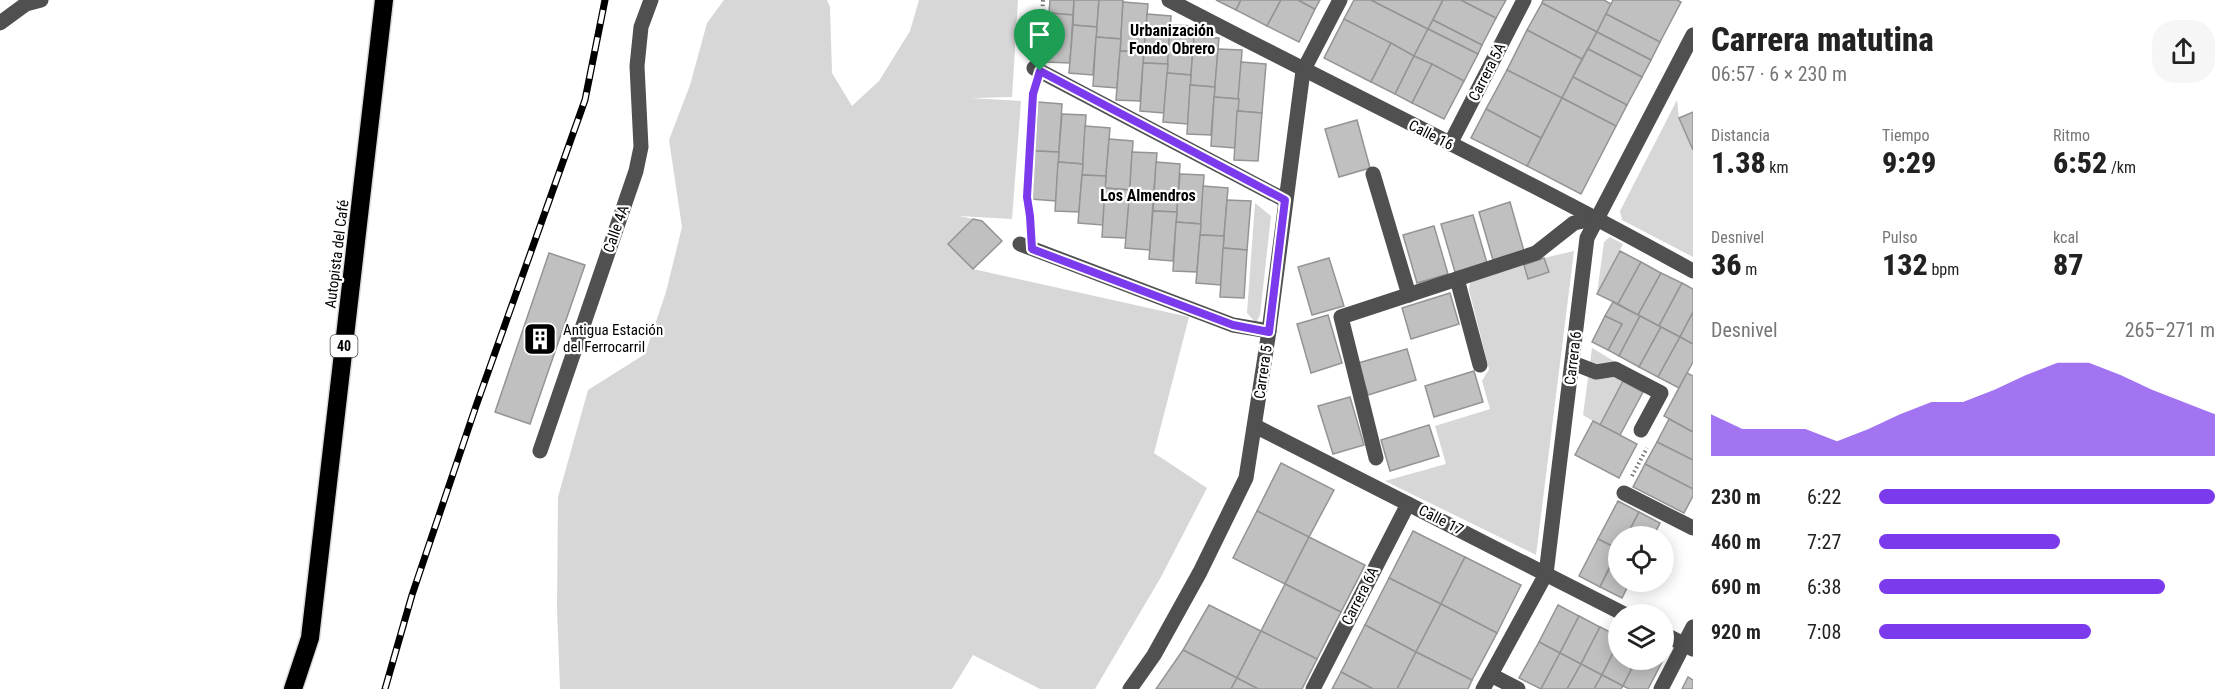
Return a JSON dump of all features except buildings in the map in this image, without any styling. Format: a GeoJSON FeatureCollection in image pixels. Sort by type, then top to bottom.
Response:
{"type":"FeatureCollection","features":[{"type":"Feature","properties":{"kind":"highway","name":"Autopista del Café"},"geometry":{"type":"LineString","coordinates":[[293,689],[310,638],[384,0]]}},
{"type":"Feature","properties":{"kind":"street"},"geometry":{"type":"LineString","coordinates":[[0,23],[26,4],[41,0]]}},
{"type":"Feature","properties":{"kind":"street","name":"Calle 4A"},"geometry":{"type":"LineString","coordinates":[[540,451],[636,171],[641,147],[637,66],[641,27],[651,0]]}},
{"type":"Feature","properties":{"kind":"street","name":"Calle 16"},"geometry":{"type":"LineString","coordinates":[[1169,0],[1303,71],[1598,218],[1693,271]]}},
{"type":"Feature","properties":{"kind":"street","name":"Carrera 5"},"geometry":{"type":"LineString","coordinates":[[1130,689],[1154,655],[1200,572],[1246,478],[1269,332],[1303,71],[1340,0]]}},
{"type":"Feature","properties":{"kind":"street","name":"Carrera 5A"},"geometry":{"type":"LineString","coordinates":[[1450,144],[1524,0]]}},
{"type":"Feature","properties":{"kind":"street","name":"Carrera 6"},"geometry":{"type":"LineString","coordinates":[[1483,689],[1546,574],[1587,238],[1693,35]]}},
{"type":"Feature","properties":{"kind":"street"},"geometry":{"type":"LineString","coordinates":[[1037,70],[1285,200]]}},
{"type":"Feature","properties":{"kind":"street"},"geometry":{"type":"LineString","coordinates":[[1373,174],[1409,295]]}},
{"type":"Feature","properties":{"kind":"street"},"geometry":{"type":"LineString","coordinates":[[1376,458],[1341,317],[1536,253],[1574,223],[1598,218]]}},
{"type":"Feature","properties":{"kind":"street"},"geometry":{"type":"LineString","coordinates":[[1026,246],[1233,325],[1269,332]]}},
{"type":"Feature","properties":{"kind":"street"},"geometry":{"type":"LineString","coordinates":[[1457,279],[1480,365]]}},
{"type":"Feature","properties":{"kind":"street"},"geometry":{"type":"LineString","coordinates":[[1573,363],[1596,372],[1615,369],[1661,393],[1641,430]]}},
{"type":"Feature","properties":{"kind":"street","name":"Calle 17"},"geometry":{"type":"LineString","coordinates":[[1255,426],[1608,606]]}},
{"type":"Feature","properties":{"kind":"street"},"geometry":{"type":"LineString","coordinates":[[1624,493],[1693,528]]}},
{"type":"Feature","properties":{"kind":"street","name":"Carrera 6A"},"geometry":{"type":"LineString","coordinates":[[1313,689],[1408,504]]}},
{"type":"Feature","properties":{"kind":"street"},"geometry":{"type":"LineString","coordinates":[[1661,689],[1688,647],[1693,627]]}},
{"type":"Feature","properties":{"kind":"street"},"geometry":{"type":"LineString","coordinates":[[1674,639],[1688,647]]}},
{"type":"Feature","properties":{"kind":"street"},"geometry":{"type":"LineString","coordinates":[[1491,675],[1518,689]]}},
{"type":"Feature","properties":{"kind":"path"},"geometry":{"type":"LineString","coordinates":[[1026,246],[1030,216],[1027,197],[1033,94],[1043,0]]}},
{"type":"Feature","properties":{"kind":"path"},"geometry":{"type":"LineString","coordinates":[[1624,493],[1649,445]]}},
{"type":"Feature","properties":{"kind":"shaded area"},"geometry":{"type":"Polygon","coordinates":[[[724,0],[827,0],[830,7],[832,73],[852,106],[879,81],[910,31],[919,0],[1018,0],[1012,97],[971,98],[1021,101],[1012,219],[959,216],[973,219],[949,244],[973,269],[1189,317],[1154,453],[1207,488],[1161,577],[1095,689],[1040,689],[973,655],[952,689],[560,689],[557,608],[558,497],[588,390],[645,354],[666,292],[682,227],[669,140],[690,85],[707,23],[724,0]]]}},
{"type":"Feature","properties":{"kind":"shaded area"},"geometry":{"type":"Polygon","coordinates":[[[1677,100],[1679,118],[1693,150],[1693,257],[1622,220],[1620,211],[1677,100]]]}},
{"type":"Feature","properties":{"kind":"shaded area"},"geometry":{"type":"Polygon","coordinates":[[[1255,203],[1271,216],[1260,315],[1256,323],[1247,313],[1255,203]]]}},
{"type":"Feature","properties":{"kind":"shaded area"},"geometry":{"type":"Polygon","coordinates":[[[1610,237],[1623,244],[1597,294],[1604,242],[1610,237]]]}},
{"type":"Feature","properties":{"kind":"shaded area"},"geometry":{"type":"Polygon","coordinates":[[[1574,251],[1536,555],[1385,481],[1446,464],[1435,426],[1490,409],[1482,381],[1489,369],[1469,290],[1470,282],[1524,265],[1529,278],[1549,272],[1544,258],[1574,251]]]}},
{"type":"Feature","properties":{"kind":"shaded area"},"geometry":{"type":"Polygon","coordinates":[[[1592,348],[1629,370],[1600,425],[1583,415],[1592,348]]]}},
{"type":"Feature","properties":{"kind":"railway"},"geometry":{"type":"LineString","coordinates":[[385,689],[412,595],[476,406],[585,100],[605,0]]}},
{"type":"Feature","properties":{"kind":"place","name":"Antigua Estación del Ferrocarril"},"geometry":{"type":"Point","coordinates":[540,339]}},
{"type":"Feature","properties":{"kind":"district","name":"Urbanización Fondo Obrero"},"geometry":{"type":"Point","coordinates":[1172,39]}},
{"type":"Feature","properties":{"kind":"district","name":"Los Almendros"},"geometry":{"type":"Point","coordinates":[1148,195]}},
{"type":"Feature","properties":{"kind":"route"},"geometry":{"type":"LineString","coordinates":[[1040,71],[1285,200],[1269,332],[1233,325],[1032,249],[1027,197],[1033,94],[1040,71]]}}]}
